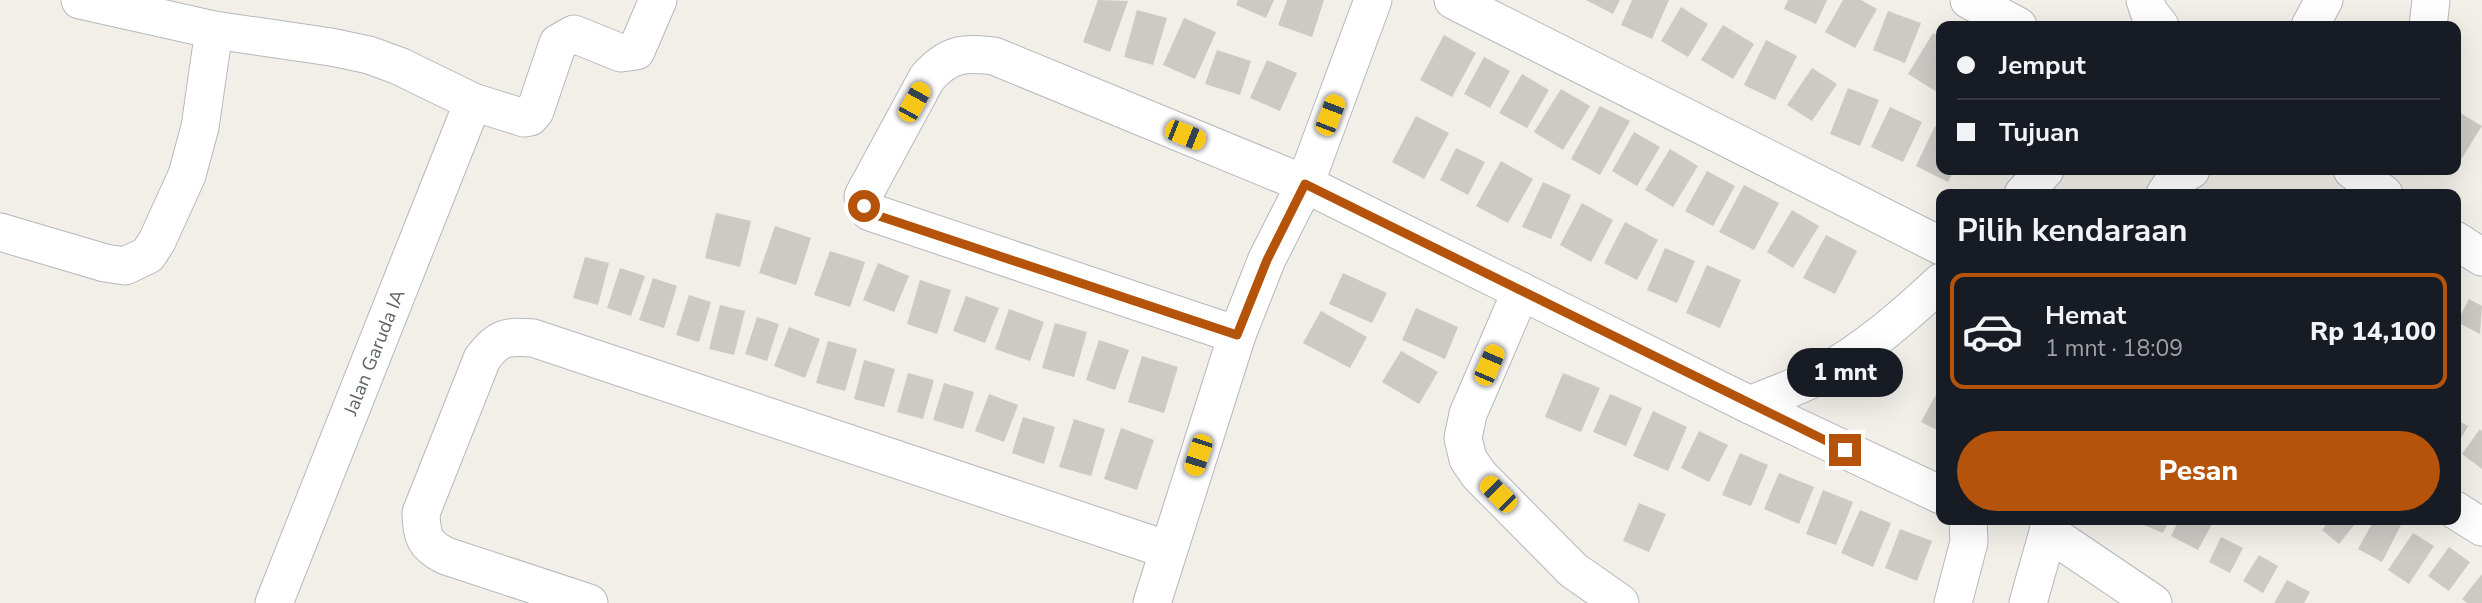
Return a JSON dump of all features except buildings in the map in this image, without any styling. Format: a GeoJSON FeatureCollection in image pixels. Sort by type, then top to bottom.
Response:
{"type":"FeatureCollection","features":[{"type":"Feature","properties":{"kind":"street"},"geometry":{"type":"LineString","coordinates":[[80,0],[214,30],[369,55],[399,66],[473,102],[517,118],[530,117],[535,111],[558,43],[574,34],[621,53],[636,51],[658,0]]}},
{"type":"Feature","properties":{"kind":"street"},"geometry":{"type":"LineString","coordinates":[[1152,603],[1237,335],[1267,260],[1305,184],[1373,0]]}},
{"type":"Feature","properties":{"kind":"street"},"geometry":{"type":"LineString","coordinates":[[1453,0],[1936,243]]}},
{"type":"Feature","properties":{"kind":"street"},"geometry":{"type":"LineString","coordinates":[[1969,0],[2009,21]]}},
{"type":"Feature","properties":{"kind":"street"},"geometry":{"type":"LineString","coordinates":[[2145,0],[2156,21]]}},
{"type":"Feature","properties":{"kind":"street"},"geometry":{"type":"LineString","coordinates":[[2313,21],[2324,0]]}},
{"type":"Feature","properties":{"kind":"street"},"geometry":{"type":"LineString","coordinates":[[2429,21],[2431,0]]}},
{"type":"Feature","properties":{"kind":"street"},"geometry":{"type":"LineString","coordinates":[[0,232],[105,263],[125,266],[148,256],[187,176],[200,127],[214,30]]}},
{"type":"Feature","properties":{"kind":"street"},"geometry":{"type":"LineString","coordinates":[[1237,335],[879,216],[864,206],[863,196],[927,78],[939,64],[953,57],[973,54],[994,56],[1305,184],[1749,405],[1936,493]]}},
{"type":"Feature","properties":{"kind":"street","name":"Jalan Garuda IA"},"geometry":{"type":"LineString","coordinates":[[274,603],[473,102]]}},
{"type":"Feature","properties":{"kind":"street"},"geometry":{"type":"LineString","coordinates":[[2028,189],[2040,175]]}},
{"type":"Feature","properties":{"kind":"street"},"geometry":{"type":"LineString","coordinates":[[2168,189],[2175,179],[2182,175]]}},
{"type":"Feature","properties":{"kind":"street"},"geometry":{"type":"LineString","coordinates":[[2359,175],[2377,189]]}},
{"type":"Feature","properties":{"kind":"street"},"geometry":{"type":"LineString","coordinates":[[2461,244],[2482,257]]}},
{"type":"Feature","properties":{"kind":"street"},"geometry":{"type":"LineString","coordinates":[[1749,405],[1817,376],[1856,354],[1894,326],[1936,287]]}},
{"type":"Feature","properties":{"kind":"street"},"geometry":{"type":"LineString","coordinates":[[1521,291],[1468,414],[1463,438],[1468,459],[1479,475],[1573,570],[1620,603]]}},
{"type":"Feature","properties":{"kind":"street"},"geometry":{"type":"LineString","coordinates":[[589,603],[446,556],[430,548],[422,533],[421,513],[482,359],[494,343],[510,336],[533,338],[1167,550]]}},
{"type":"Feature","properties":{"kind":"street"},"geometry":{"type":"LineString","coordinates":[[2461,514],[2482,527]]}},
{"type":"Feature","properties":{"kind":"street"},"geometry":{"type":"LineString","coordinates":[[1954,603],[1969,542],[1968,525]]}},
{"type":"Feature","properties":{"kind":"street"},"geometry":{"type":"LineString","coordinates":[[2028,603],[2050,526],[2153,603]]}},
{"type":"Feature","properties":{"kind":"route"},"geometry":{"type":"LineString","coordinates":[[864,206],[879,216],[1237,335],[1267,260],[1305,184],[1845,450]]}}]}
